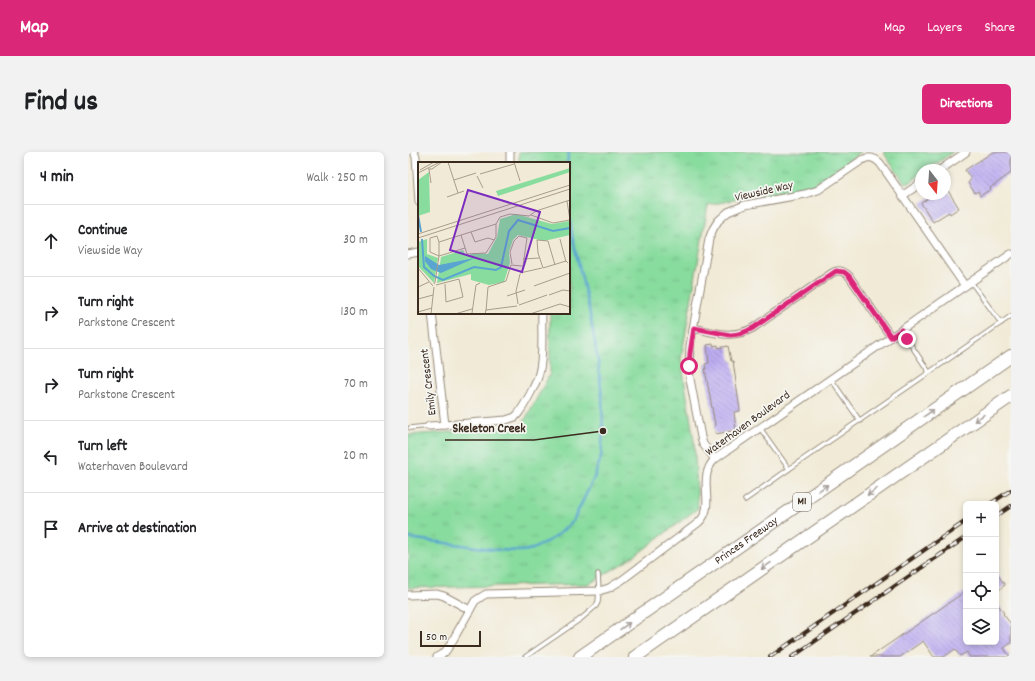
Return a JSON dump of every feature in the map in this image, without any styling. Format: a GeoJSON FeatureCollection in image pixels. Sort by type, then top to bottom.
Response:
{"type":"FeatureCollection","features":[{"type":"Feature","properties":{"kind":"highway","name":"Princes Freeway"},"geometry":{"type":"LineString","coordinates":[[580,657],[1011,356]]}},
{"type":"Feature","properties":{"kind":"highway"},"geometry":{"type":"LineString","coordinates":[[635,657],[1011,396]]}},
{"type":"Feature","properties":{"kind":"street"},"geometry":{"type":"LineString","coordinates":[[414,152],[416,157],[418,182]]}},
{"type":"Feature","properties":{"kind":"street"},"geometry":{"type":"LineString","coordinates":[[949,164],[966,152]]}},
{"type":"Feature","properties":{"kind":"street","name":"Viewside Way"},"geometry":{"type":"LineString","coordinates":[[715,459],[703,444],[701,438],[691,385],[689,360],[690,346],[709,238],[718,221],[728,212],[745,205],[805,194],[818,190],[857,163],[868,157],[872,157],[880,163],[965,286]]}},
{"type":"Feature","properties":{"kind":"street"},"geometry":{"type":"LineString","coordinates":[[902,196],[915,187]]}},
{"type":"Feature","properties":{"kind":"street"},"geometry":{"type":"LineString","coordinates":[[408,254],[418,252]]}},
{"type":"Feature","properties":{"kind":"street","name":"Waterhaven Boulevard"},"geometry":{"type":"LineString","coordinates":[[437,657],[445,652],[450,645],[475,601],[486,594],[599,591],[609,588],[631,574],[704,518],[706,509],[707,472],[715,459],[1011,254]]}},
{"type":"Feature","properties":{"kind":"street"},"geometry":{"type":"LineString","coordinates":[[694,328],[730,335],[744,332],[753,328],[832,273],[838,271],[844,272],[849,276],[891,337]]}},
{"type":"Feature","properties":{"kind":"street","name":"Emily Crescent"},"geometry":{"type":"LineString","coordinates":[[432,314],[444,425]]}},
{"type":"Feature","properties":{"kind":"street","name":"Emily Crescent"},"geometry":{"type":"LineString","coordinates":[[429,426],[506,420],[515,417],[538,378],[540,371],[542,314]]}},
{"type":"Feature","properties":{"kind":"street"},"geometry":{"type":"LineString","coordinates":[[408,595],[437,594],[444,596],[470,610]]}},
{"type":"Feature","properties":{"kind":"lane"},"geometry":{"type":"LineString","coordinates":[[971,282],[1001,323]]}},
{"type":"Feature","properties":{"kind":"lane"},"geometry":{"type":"LineString","coordinates":[[745,500],[1011,316]]}},
{"type":"Feature","properties":{"kind":"lane"},"geometry":{"type":"LineString","coordinates":[[901,330],[929,372]]}},
{"type":"Feature","properties":{"kind":"lane"},"geometry":{"type":"LineString","coordinates":[[831,379],[860,421]]}},
{"type":"Feature","properties":{"kind":"lane","name":"Emily Crescent"},"geometry":{"type":"LineString","coordinates":[[410,428],[429,426]]}},
{"type":"Feature","properties":{"kind":"lane"},"geometry":{"type":"LineString","coordinates":[[760,428],[789,469]]}},
{"type":"Feature","properties":{"kind":"lane"},"geometry":{"type":"LineString","coordinates":[[525,657],[582,618],[596,606],[599,591],[598,574]]}},
{"type":"Feature","properties":{"kind":"green space"},"geometry":{"type":"Polygon","coordinates":[[[519,152],[861,152],[813,185],[708,205],[681,359],[694,441],[698,508],[635,556],[589,584],[408,588],[408,435],[521,427],[550,374],[550,314],[570,314],[570,162],[519,162],[519,152]]]}},
{"type":"Feature","properties":{"kind":"green space"},"geometry":{"type":"Polygon","coordinates":[[[883,152],[953,152],[936,164],[915,164],[915,178],[909,183],[904,182],[883,152]]]}},
{"type":"Feature","properties":{"kind":"building"},"geometry":{"type":"Polygon","coordinates":[[[993,152],[1011,152],[1011,173],[980,196],[978,191],[975,193],[968,183],[971,179],[965,170],[993,152]]]}},
{"type":"Feature","properties":{"kind":"building"},"geometry":{"type":"Polygon","coordinates":[[[951,195],[959,208],[950,214],[949,212],[933,222],[921,203],[926,200],[951,200],[951,195]]]}},
{"type":"Feature","properties":{"kind":"building"},"geometry":{"type":"Polygon","coordinates":[[[713,344],[713,346],[718,345],[718,348],[728,346],[731,361],[733,361],[740,411],[734,412],[736,430],[716,434],[705,369],[705,364],[709,363],[707,345],[713,344]]]}},
{"type":"Feature","properties":{"kind":"building"},"geometry":{"type":"Polygon","coordinates":[[[999,576],[1005,585],[999,590],[999,576]]]}},
{"type":"Feature","properties":{"kind":"building"},"geometry":{"type":"Polygon","coordinates":[[[963,593],[963,645],[999,645],[999,606],[1011,624],[1011,643],[1004,648],[1010,657],[970,657],[967,652],[960,656],[955,649],[944,657],[934,657],[923,641],[900,657],[870,657],[963,593]]]}},
{"type":"Feature","properties":{"kind":"waterway"},"geometry":{"type":"LineString","coordinates":[[567,162],[569,152]]}},
{"type":"Feature","properties":{"kind":"waterway"},"geometry":{"type":"LineString","coordinates":[[408,538],[499,550],[522,551],[533,549],[555,537],[573,521],[594,478],[601,457],[603,431],[602,397],[598,361],[589,309],[573,240],[570,220]]}},
{"type":"Feature","properties":{"kind":"railway"},"geometry":{"type":"LineString","coordinates":[[994,501],[1011,490]]}},
{"type":"Feature","properties":{"kind":"railway"},"geometry":{"type":"LineString","coordinates":[[999,514],[1011,506]]}},
{"type":"Feature","properties":{"kind":"railway"},"geometry":{"type":"LineString","coordinates":[[770,657],[963,523]]}},
{"type":"Feature","properties":{"kind":"railway"},"geometry":{"type":"LineString","coordinates":[[792,657],[963,539]]}},
{"type":"Feature","properties":{"kind":"place","name":"Skeleton Creek"},"geometry":{"type":"Point","coordinates":[603,431]}},
{"type":"Feature","properties":{"kind":"route"},"geometry":{"type":"LineString","coordinates":[[689,366],[694,328],[730,335],[748,331],[836,271],[844,272],[849,276],[891,337],[901,330],[907,339]]}}]}
